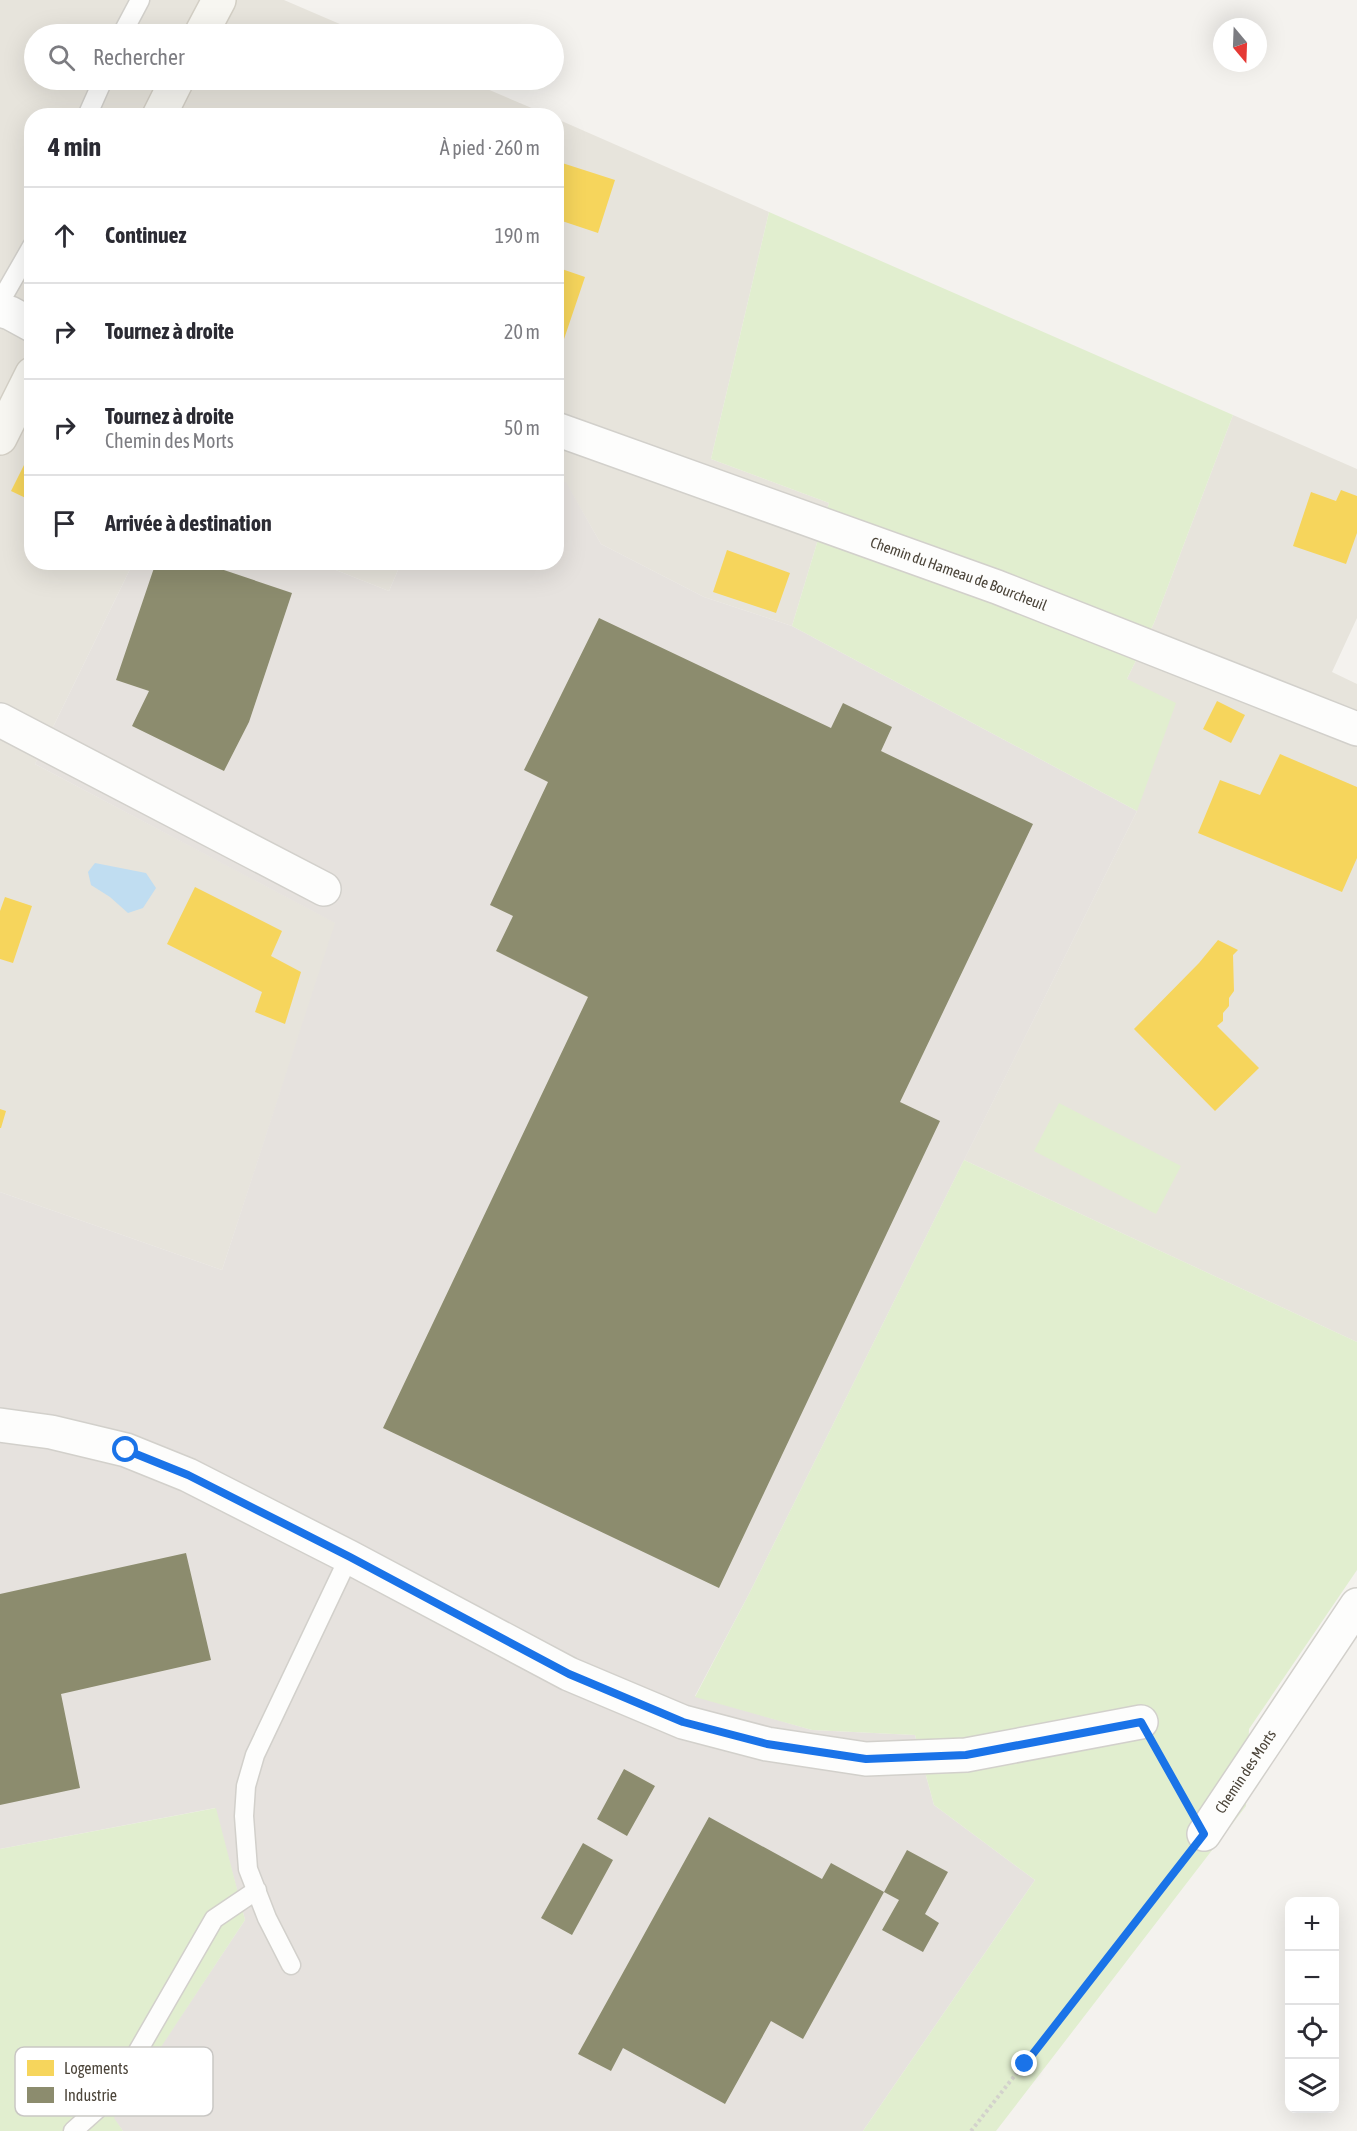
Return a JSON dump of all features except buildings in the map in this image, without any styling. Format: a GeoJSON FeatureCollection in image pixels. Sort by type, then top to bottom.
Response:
{"type":"FeatureCollection","features":[{"type":"Feature","properties":{"kind":"main road"},"geometry":{"type":"LineString","coordinates":[[206,24],[219,0]]}},
{"type":"Feature","properties":{"kind":"main road"},"geometry":{"type":"LineString","coordinates":[[163,108],[172,90]]}},
{"type":"Feature","properties":{"kind":"main road"},"geometry":{"type":"LineString","coordinates":[[0,438],[24,390]]}},
{"type":"Feature","properties":{"kind":"street"},"geometry":{"type":"LineString","coordinates":[[0,310],[24,321]]}},
{"type":"Feature","properties":{"kind":"street","name":"Chemin du Hameau de Bourcheuil"},"geometry":{"type":"LineString","coordinates":[[564,432],[997,587],[1357,729]]}},
{"type":"Feature","properties":{"kind":"street"},"geometry":{"type":"LineString","coordinates":[[0,720],[324,889]]}},
{"type":"Feature","properties":{"kind":"street"},"geometry":{"type":"LineString","coordinates":[[0,1425],[51,1432],[126,1450],[188,1475],[350,1557],[569,1674],[683,1722],[767,1744],[866,1759],[966,1755],[1141,1722]]}},
{"type":"Feature","properties":{"kind":"street","name":"Chemin des Morts"},"geometry":{"type":"LineString","coordinates":[[1204,1834],[1357,1605]]}},
{"type":"Feature","properties":{"kind":"lane"},"geometry":{"type":"LineString","coordinates":[[127,24],[140,0]]}},
{"type":"Feature","properties":{"kind":"lane"},"geometry":{"type":"LineString","coordinates":[[91,108],[99,90]]}},
{"type":"Feature","properties":{"kind":"lane"},"geometry":{"type":"LineString","coordinates":[[0,302],[24,260]]}},
{"type":"Feature","properties":{"kind":"lane"},"geometry":{"type":"LineString","coordinates":[[291,1965],[267,1918],[248,1869],[243,1816],[246,1786],[255,1755],[350,1557]]}},
{"type":"Feature","properties":{"kind":"lane"},"geometry":{"type":"LineString","coordinates":[[140,2047],[214,1918],[257,1890]]}},
{"type":"Feature","properties":{"kind":"lane"},"geometry":{"type":"LineString","coordinates":[[73,2131],[90,2116]]}},
{"type":"Feature","properties":{"kind":"path"},"geometry":{"type":"LineString","coordinates":[[971,2131],[1204,1834],[1141,1722]]}},
{"type":"Feature","properties":{"kind":"shaded area"},"geometry":{"type":"Polygon","coordinates":[[[0,0],[284,0],[340,24],[24,24],[24,90],[489,90],[532,108],[24,108],[24,570],[130,570],[35,764],[336,923],[222,1270],[0,1192],[0,0]]]}},
{"type":"Feature","properties":{"kind":"shaded area"},"geometry":{"type":"Polygon","coordinates":[[[564,122],[769,212],[711,459],[829,503],[792,626],[704,597],[601,544],[566,483],[564,483],[564,122]]]}},
{"type":"Feature","properties":{"kind":"shaded area"},"geometry":{"type":"Polygon","coordinates":[[[1233,415],[1357,469],[1357,618],[1332,672],[1357,684],[1357,1342],[964,1160],[1137,811],[1127,679],[1154,623],[1233,415]]]}},
{"type":"Feature","properties":{"kind":"shaded area"},"geometry":{"type":"Polygon","coordinates":[[[564,482],[566,482],[601,544],[704,597],[792,626],[1137,811],[749,1594],[695,1696],[812,1730],[915,1735],[934,1805],[1035,1880],[863,2131],[123,2131],[113,2118],[114,2116],[213,2116],[213,2047],[160,2047],[245,1920],[215,1808],[0,1849],[0,1192],[222,1270],[335,923],[35,764],[130,570],[336,570],[389,591],[398,570],[564,570],[564,482]]]}},
{"type":"Feature","properties":{"kind":"shaded area"},"geometry":{"type":"Polygon","coordinates":[[[336,570],[398,570],[389,591],[336,570]]]}},
{"type":"Feature","properties":{"kind":"green space"},"geometry":{"type":"Polygon","coordinates":[[[769,212],[1233,415],[1154,623],[1127,679],[1176,703],[1137,811],[792,626],[829,503],[711,459],[769,212]]]}},
{"type":"Feature","properties":{"kind":"green space"},"geometry":{"type":"Polygon","coordinates":[[[1059,1103],[1181,1166],[1156,1214],[1034,1151],[1059,1103]]]}},
{"type":"Feature","properties":{"kind":"green space"},"geometry":{"type":"Polygon","coordinates":[[[964,1160],[1357,1342],[1357,1570],[1249,1729],[1246,1806],[996,2131],[863,2131],[1035,1880],[934,1805],[915,1735],[812,1730],[695,1697],[749,1594],[964,1160]]]}},
{"type":"Feature","properties":{"kind":"green space"},"geometry":{"type":"Polygon","coordinates":[[[216,1808],[245,1920],[161,2047],[15,2047],[15,2116],[115,2116],[114,2118],[123,2131],[0,2131],[0,1849],[216,1808]]]}},
{"type":"Feature","properties":{"kind":"water"},"geometry":{"type":"Polygon","coordinates":[[[95,863],[146,873],[156,888],[143,908],[128,913],[110,897],[91,885],[88,872],[95,863]]]}},
{"type":"Feature","properties":{"kind":"route"},"geometry":{"type":"LineString","coordinates":[[126,1450],[188,1475],[350,1557],[569,1674],[683,1722],[767,1744],[866,1759],[966,1755],[1141,1722],[1204,1834],[1025,2064]]}}]}
